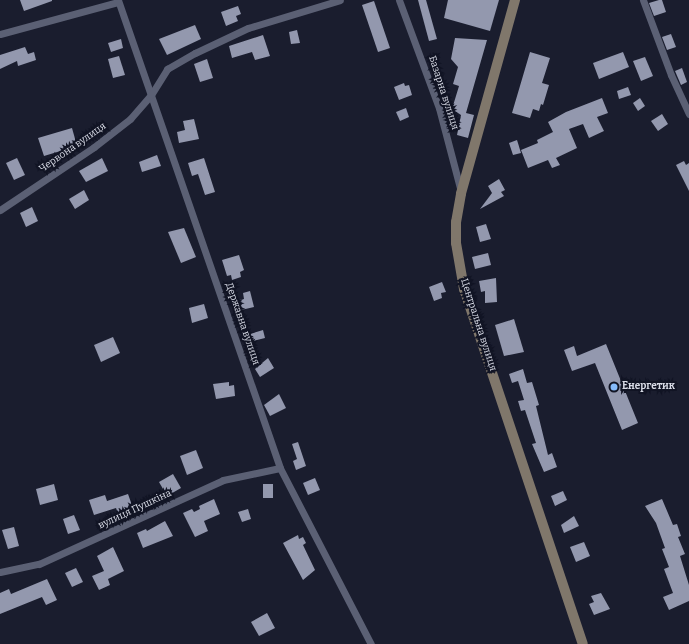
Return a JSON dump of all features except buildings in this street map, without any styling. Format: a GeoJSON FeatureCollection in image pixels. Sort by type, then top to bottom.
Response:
{"type":"FeatureCollection","features":[{"type":"Feature","properties":{"kind":"main road","name":"Центральна вулиця"},"geometry":{"type":"LineString","coordinates":[[515,0],[461,194],[456,222],[464,289],[583,644]]}},
{"type":"Feature","properties":{"kind":"street","name":"Червона вулиця"},"geometry":{"type":"LineString","coordinates":[[0,210],[94,147],[130,119],[151,95],[167,69],[195,53],[248,28],[340,0]]}},
{"type":"Feature","properties":{"kind":"street","name":"Базарна вулиця"},"geometry":{"type":"LineString","coordinates":[[399,0],[440,108],[461,194]]}},
{"type":"Feature","properties":{"kind":"street"},"geometry":{"type":"LineString","coordinates":[[643,0],[670,75],[689,114]]}},
{"type":"Feature","properties":{"kind":"street","name":"Державна вулиця"},"geometry":{"type":"LineString","coordinates":[[118,1],[280,468],[372,644]]}},
{"type":"Feature","properties":{"kind":"street"},"geometry":{"type":"LineString","coordinates":[[0,34],[118,1]]}},
{"type":"Feature","properties":{"kind":"street","name":"вулиця Пушкіна"},"geometry":{"type":"LineString","coordinates":[[0,572],[39,564],[223,480],[280,468]]}},
{"type":"Feature","properties":{"kind":"place","name":"Енергетик"},"geometry":{"type":"Point","coordinates":[614,387]}}]}
